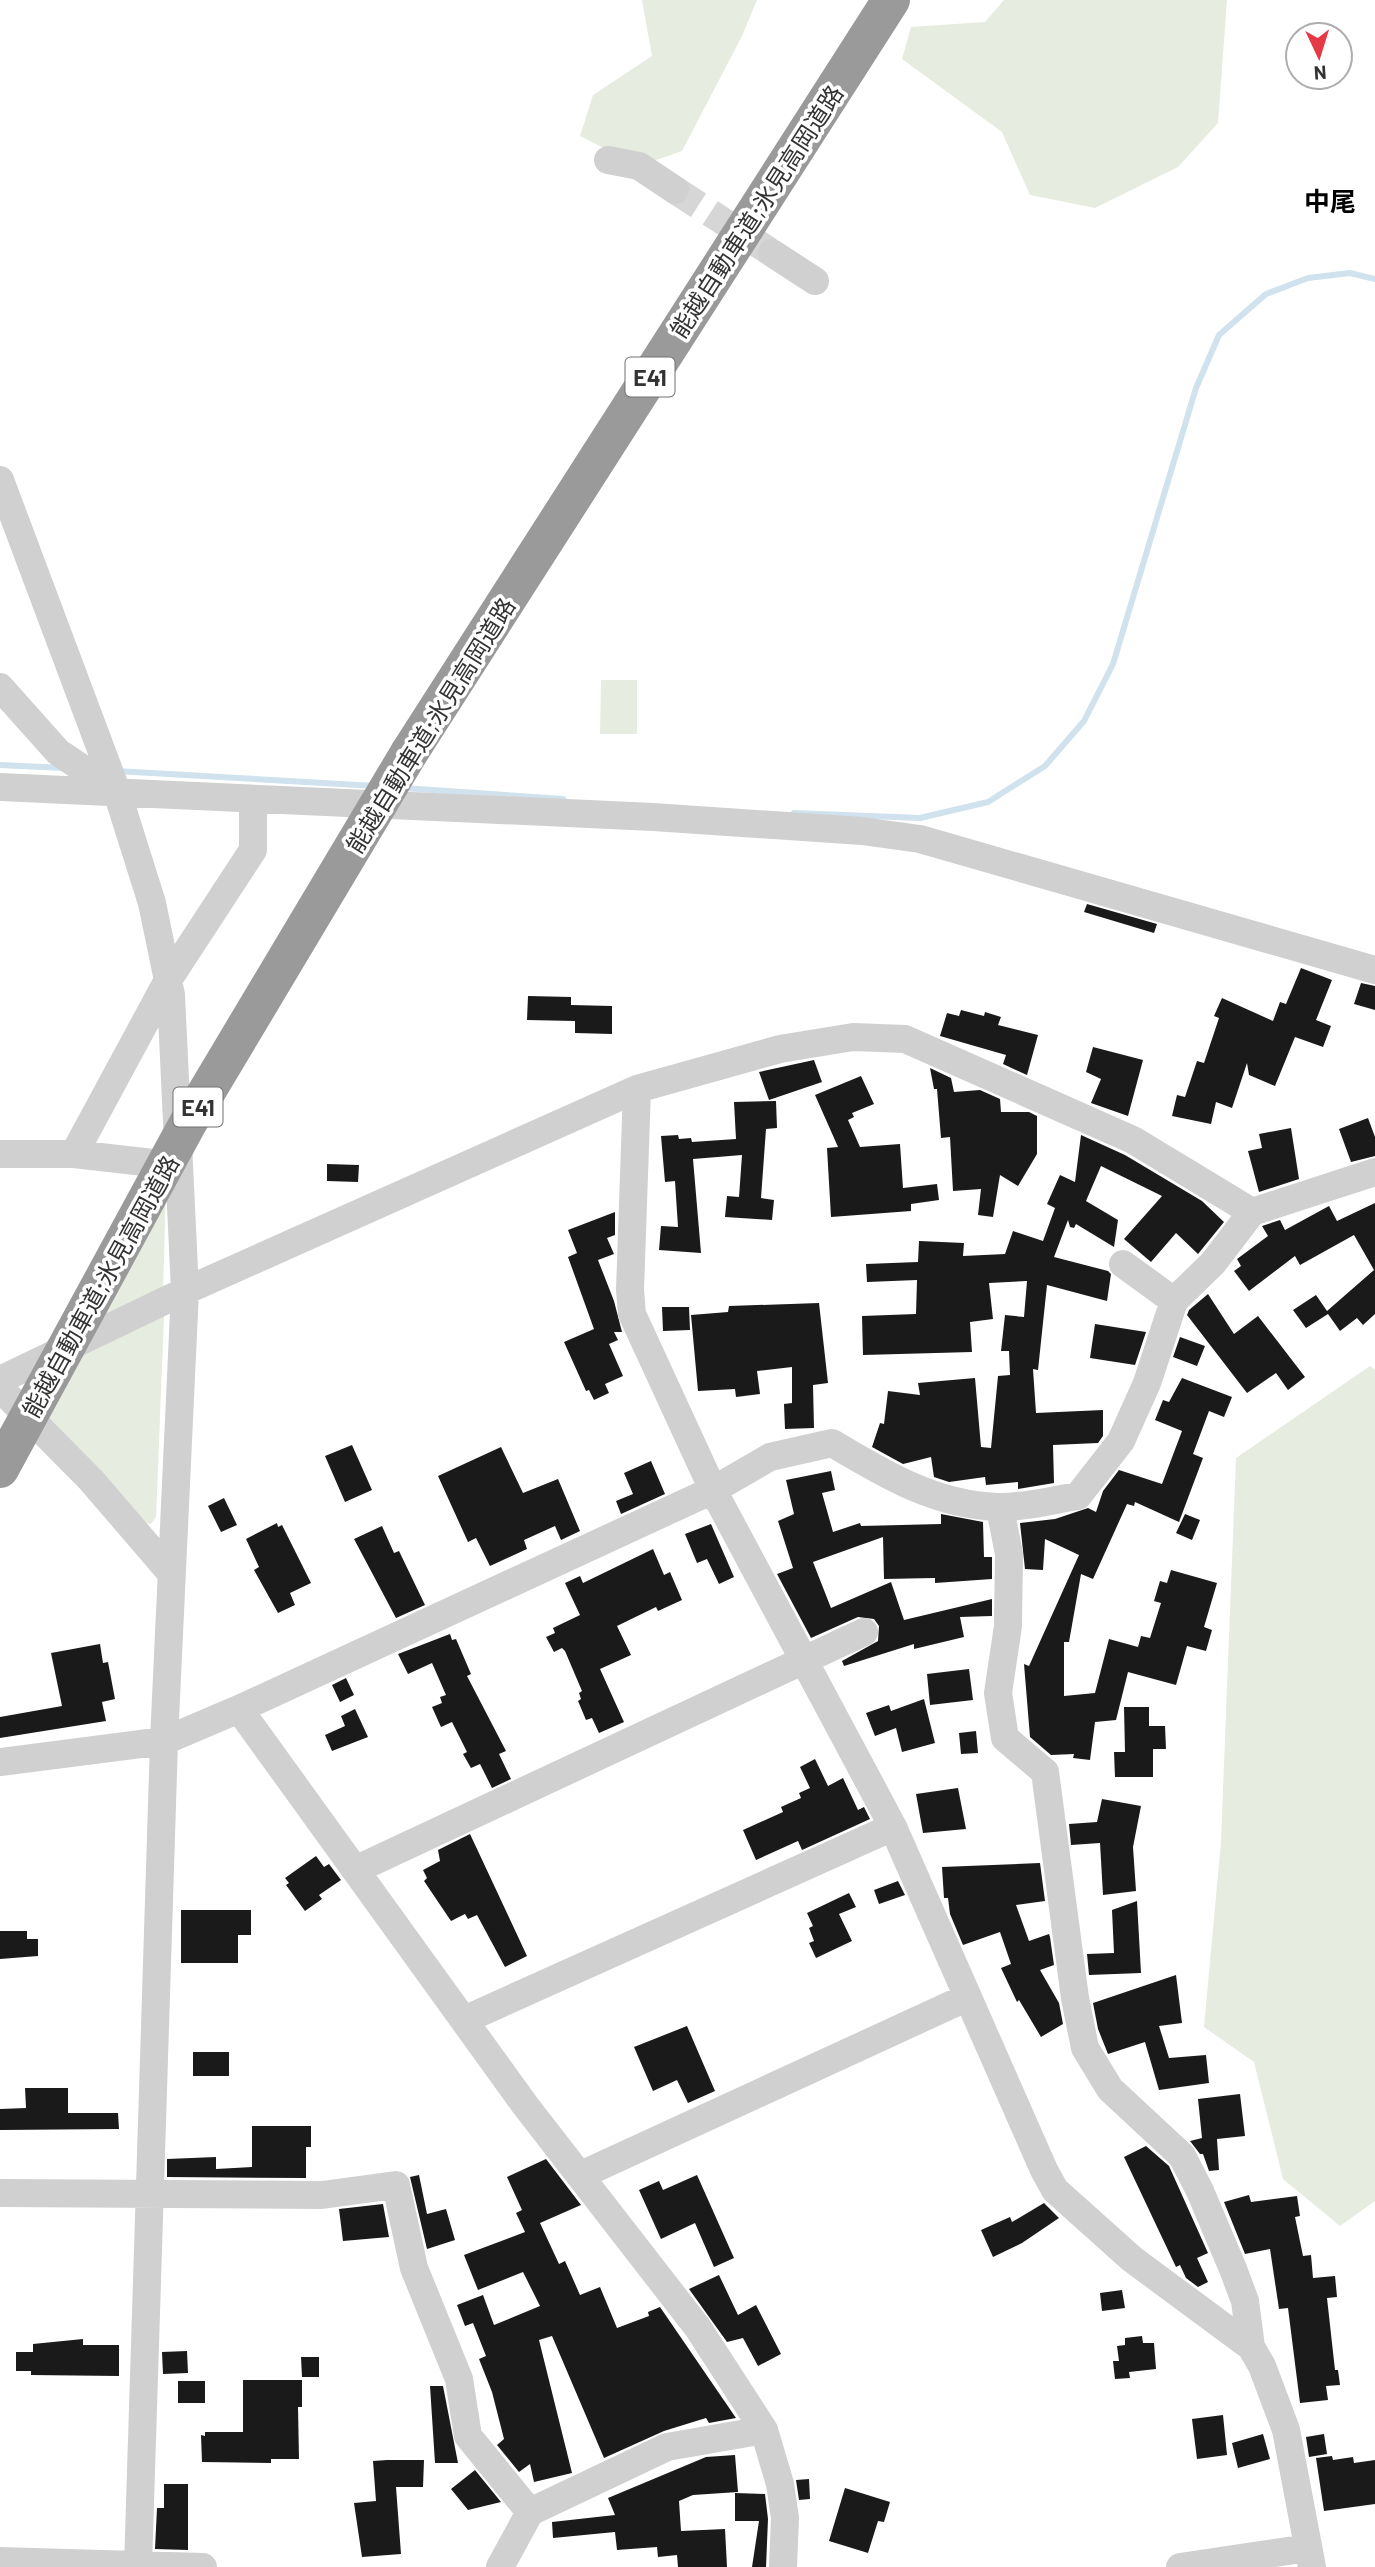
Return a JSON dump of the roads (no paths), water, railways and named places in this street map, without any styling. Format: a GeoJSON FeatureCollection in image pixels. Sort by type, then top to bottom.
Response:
{"type":"FeatureCollection","features":[{"type":"Feature","properties":{"kind":"highway","name":"能越自動車道;氷見高岡道路"},"geometry":{"type":"LineString","coordinates":[[0,1433],[126,1199],[860,0]]}},
{"type":"Feature","properties":{"kind":"highway","name":"能越自動車道;氷見高岡道路"},"geometry":{"type":"LineString","coordinates":[[0,1469],[188,1123],[400,751],[891,0]]}},
{"type":"Feature","properties":{"kind":"street"},"geometry":{"type":"LineString","coordinates":[[608,160],[639,166],[675,190]]}},
{"type":"Feature","properties":{"kind":"street"},"geometry":{"type":"LineString","coordinates":[[772,253],[815,282]]}},
{"type":"Feature","properties":{"kind":"street"},"geometry":{"type":"LineString","coordinates":[[0,480],[117,792],[152,903],[168,980],[185,1291],[164,1741],[138,2566]]}},
{"type":"Feature","properties":{"kind":"street"},"geometry":{"type":"LineString","coordinates":[[0,687],[58,752],[117,792]]}},
{"type":"Feature","properties":{"kind":"street"},"geometry":{"type":"LineString","coordinates":[[0,787],[253,801],[653,817],[862,831],[920,839],[1375,970]]}},
{"type":"Feature","properties":{"kind":"street"},"geometry":{"type":"LineString","coordinates":[[74,1154],[168,980],[253,850],[253,801]]}},
{"type":"Feature","properties":{"kind":"street"},"geometry":{"type":"LineString","coordinates":[[0,1380],[185,1291],[637,1089],[780,1049],[853,1037],[905,1039],[1133,1140],[1252,1212]]}},
{"type":"Feature","properties":{"kind":"street"},"geometry":{"type":"LineString","coordinates":[[637,1089],[630,1290],[632,1314],[713,1490],[893,1827],[1055,2190],[1132,2259],[1251,2347]]}},
{"type":"Feature","properties":{"kind":"street"},"geometry":{"type":"LineString","coordinates":[[0,1154],[74,1154],[179,1166]]}},
{"type":"Feature","properties":{"kind":"street"},"geometry":{"type":"LineString","coordinates":[[0,1762],[164,1741],[713,1490],[770,1457],[832,1443],[884,1474],[939,1499],[1000,1508],[1078,1496],[1121,1441],[1147,1383],[1174,1301],[1213,1263],[1252,1212],[1375,1172]]}},
{"type":"Feature","properties":{"kind":"street"},"geometry":{"type":"LineString","coordinates":[[1123,1264],[1174,1301]]}},
{"type":"Feature","properties":{"kind":"street"},"geometry":{"type":"LineString","coordinates":[[0,1388],[91,1480],[172,1573]]}},
{"type":"Feature","properties":{"kind":"street"},"geometry":{"type":"LineString","coordinates":[[1000,1508],[1009,1554],[1008,1626],[998,1693],[1005,1738],[1045,1772],[1075,1998],[1085,2048],[1110,2089],[1182,2155],[1233,2269],[1245,2301],[1251,2347],[1262,2366],[1286,2430],[1310,2557],[1180,2567]]}},
{"type":"Feature","properties":{"kind":"street"},"geometry":{"type":"LineString","coordinates":[[355,1870],[864,1632]]}},
{"type":"Feature","properties":{"kind":"street"},"geometry":{"type":"LineString","coordinates":[[239,1709],[464,2020],[698,2328],[764,2430],[780,2484],[785,2518],[783,2567]]}},
{"type":"Feature","properties":{"kind":"street"},"geometry":{"type":"LineString","coordinates":[[464,2020],[893,1827]]}},
{"type":"Feature","properties":{"kind":"street"},"geometry":{"type":"LineString","coordinates":[[580,2175],[968,1997]]}},
{"type":"Feature","properties":{"kind":"street"},"geometry":{"type":"LineString","coordinates":[[0,2193],[322,2195],[396,2185],[414,2269],[459,2379],[468,2436],[530,2512]]}},
{"type":"Feature","properties":{"kind":"street"},"geometry":{"type":"LineString","coordinates":[[485,2567],[500,2567],[530,2512],[667,2447],[764,2430]]}},
{"type":"Feature","properties":{"kind":"street"},"geometry":{"type":"LineString","coordinates":[[0,2561],[202,2567]]}},
{"type":"Feature","properties":{"kind":"waterway"},"geometry":{"type":"LineString","coordinates":[[794,813],[920,818],[988,802],[1045,766],[1084,721],[1113,664],[1196,388],[1219,335],[1266,294],[1308,278],[1350,273],[1375,279]]}},
{"type":"Feature","properties":{"kind":"waterway"},"geometry":{"type":"LineString","coordinates":[[0,765],[64,768]]}},
{"type":"Feature","properties":{"kind":"waterway"},"geometry":{"type":"LineString","coordinates":[[116,771],[375,786]]}},
{"type":"Feature","properties":{"kind":"waterway"},"geometry":{"type":"LineString","coordinates":[[403,788],[563,799]]}},
{"type":"Feature","properties":{"kind":"tunnel"},"geometry":{"type":"LineString","coordinates":[[675,190],[772,253]]}},
{"type":"Feature","properties":{"kind":"district","name":"中尾"},"geometry":{"type":"Point","coordinates":[1330,200]}}]}
